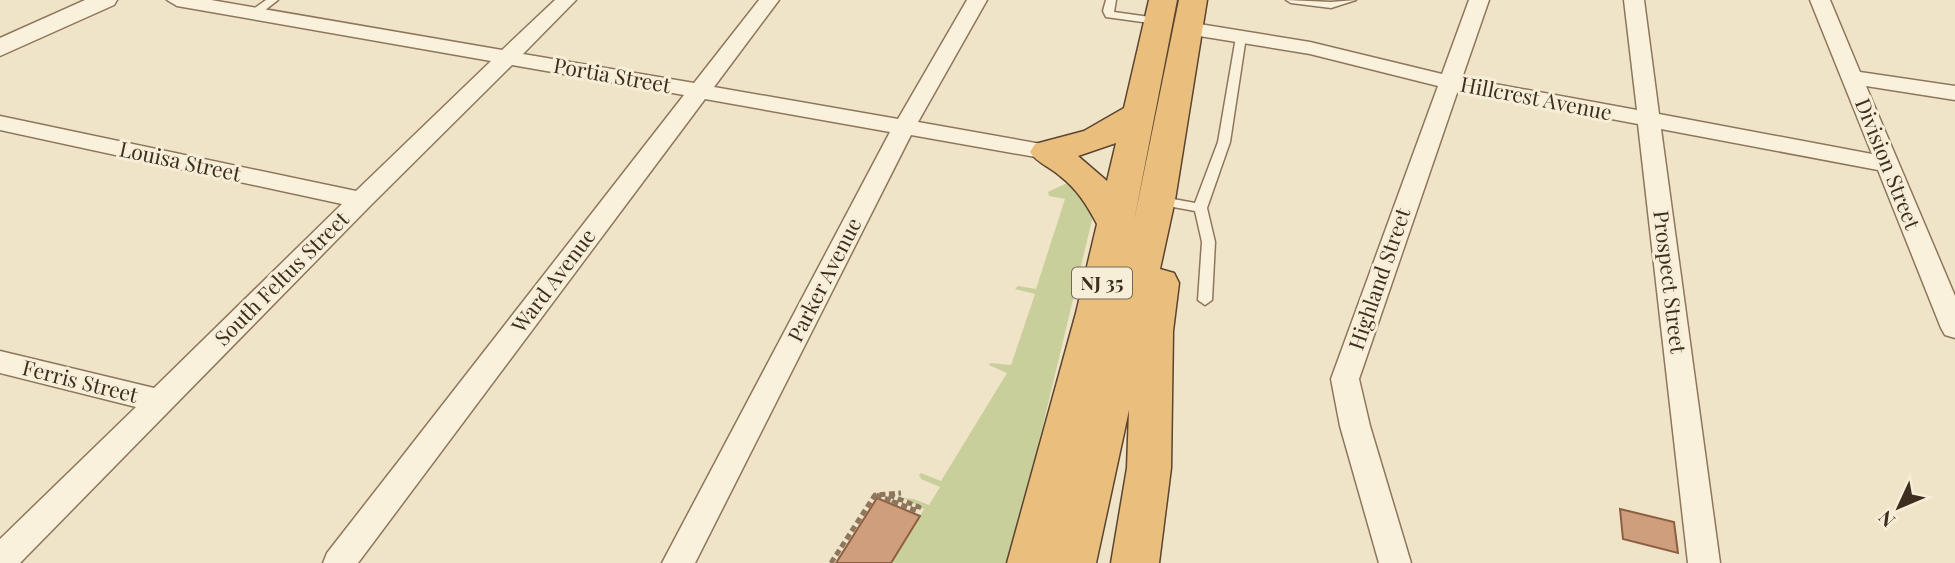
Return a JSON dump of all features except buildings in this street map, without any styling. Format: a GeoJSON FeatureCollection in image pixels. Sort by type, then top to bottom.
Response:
{"type":"FeatureCollection","features":[{"type":"Feature","properties":{"kind":"highway","name":"NJ 35"},"geometry":{"type":"LineString","coordinates":[[1031,563],[1096,313],[1140,112],[1175,12]]}},
{"type":"Feature","properties":{"kind":"highway","name":"NJ 35"},"geometry":{"type":"LineString","coordinates":[[1072,563],[1157,200],[1175,12]]}},
{"type":"Feature","properties":{"kind":"highway"},"geometry":{"type":"LineString","coordinates":[[1047,152],[1084,145],[1110,135],[1140,112]]}},
{"type":"Feature","properties":{"kind":"highway"},"geometry":{"type":"LineString","coordinates":[[1047,152],[1067,162],[1086,178],[1102,197],[1115,224]]}},
{"type":"Feature","properties":{"kind":"highway"},"geometry":{"type":"LineString","coordinates":[[1135,563],[1149,468],[1153,331],[1164,258],[1157,200]]}},
{"type":"Feature","properties":{"kind":"street"},"geometry":{"type":"LineString","coordinates":[[0,48],[105,0]]}},
{"type":"Feature","properties":{"kind":"street","name":"Portia Street"},"geometry":{"type":"LineString","coordinates":[[177,0],[265,6],[508,58],[1047,152]]}},
{"type":"Feature","properties":{"kind":"street","name":"South Feltus Street"},"geometry":{"type":"LineString","coordinates":[[0,561],[360,200],[566,0]]}},
{"type":"Feature","properties":{"kind":"street","name":"Ward Avenue"},"geometry":{"type":"LineString","coordinates":[[340,563],[769,0]]}},
{"type":"Feature","properties":{"kind":"street","name":"Parker Avenue"},"geometry":{"type":"LineString","coordinates":[[678,563],[903,129],[977,0]]}},
{"type":"Feature","properties":{"kind":"street","name":"Highland Street"},"geometry":{"type":"LineString","coordinates":[[1395,563],[1355,426],[1345,379],[1479,0]]}},
{"type":"Feature","properties":{"kind":"street","name":"Prospect Street"},"geometry":{"type":"LineString","coordinates":[[1634,0],[1704,563]]}},
{"type":"Feature","properties":{"kind":"street","name":"Division Street"},"geometry":{"type":"LineString","coordinates":[[1820,0],[1955,328]]}},
{"type":"Feature","properties":{"kind":"street","name":"Hillcrest Avenue"},"geometry":{"type":"LineString","coordinates":[[1175,12],[1241,37],[1310,48],[1449,82],[1886,164]]}},
{"type":"Feature","properties":{"kind":"street"},"geometry":{"type":"LineString","coordinates":[[1852,77],[1955,93]]}},
{"type":"Feature","properties":{"kind":"street","name":"Louisa Street"},"geometry":{"type":"LineString","coordinates":[[0,123],[360,200]]}},
{"type":"Feature","properties":{"kind":"street","name":"Ferris Street"},"geometry":{"type":"LineString","coordinates":[[0,362],[160,401]]}},
{"type":"Feature","properties":{"kind":"lane"},"geometry":{"type":"LineString","coordinates":[[1111,0],[1108,11],[1110,15],[1175,12]]}},
{"type":"Feature","properties":{"kind":"lane"},"geometry":{"type":"LineString","coordinates":[[1291,0],[1331,5],[1351,0]]}},
{"type":"Feature","properties":{"kind":"lane"},"geometry":{"type":"LineString","coordinates":[[1205,300],[1210,243],[1207,223],[1200,208],[1224,142],[1241,37]]}},
{"type":"Feature","properties":{"kind":"lane"},"geometry":{"type":"LineString","coordinates":[[1157,200],[1200,208]]}},
{"type":"Feature","properties":{"kind":"path"},"geometry":{"type":"LineString","coordinates":[[831,563],[875,495],[901,492]]}},
{"type":"Feature","properties":{"kind":"path"},"geometry":{"type":"LineString","coordinates":[[875,495],[917,511],[919,508],[885,493]]}},
{"type":"Feature","properties":{"kind":"green space"},"geometry":{"type":"Polygon","coordinates":[[[1065,184],[1077,187],[1093,214],[1010,563],[891,563],[924,509],[903,498],[929,505],[940,487],[921,479],[919,475],[921,473],[941,481],[1007,373],[989,365],[990,363],[1011,365],[1035,294],[1015,289],[1018,286],[1036,289],[1065,199],[1049,196],[1048,192],[1065,184]]]}}]}
